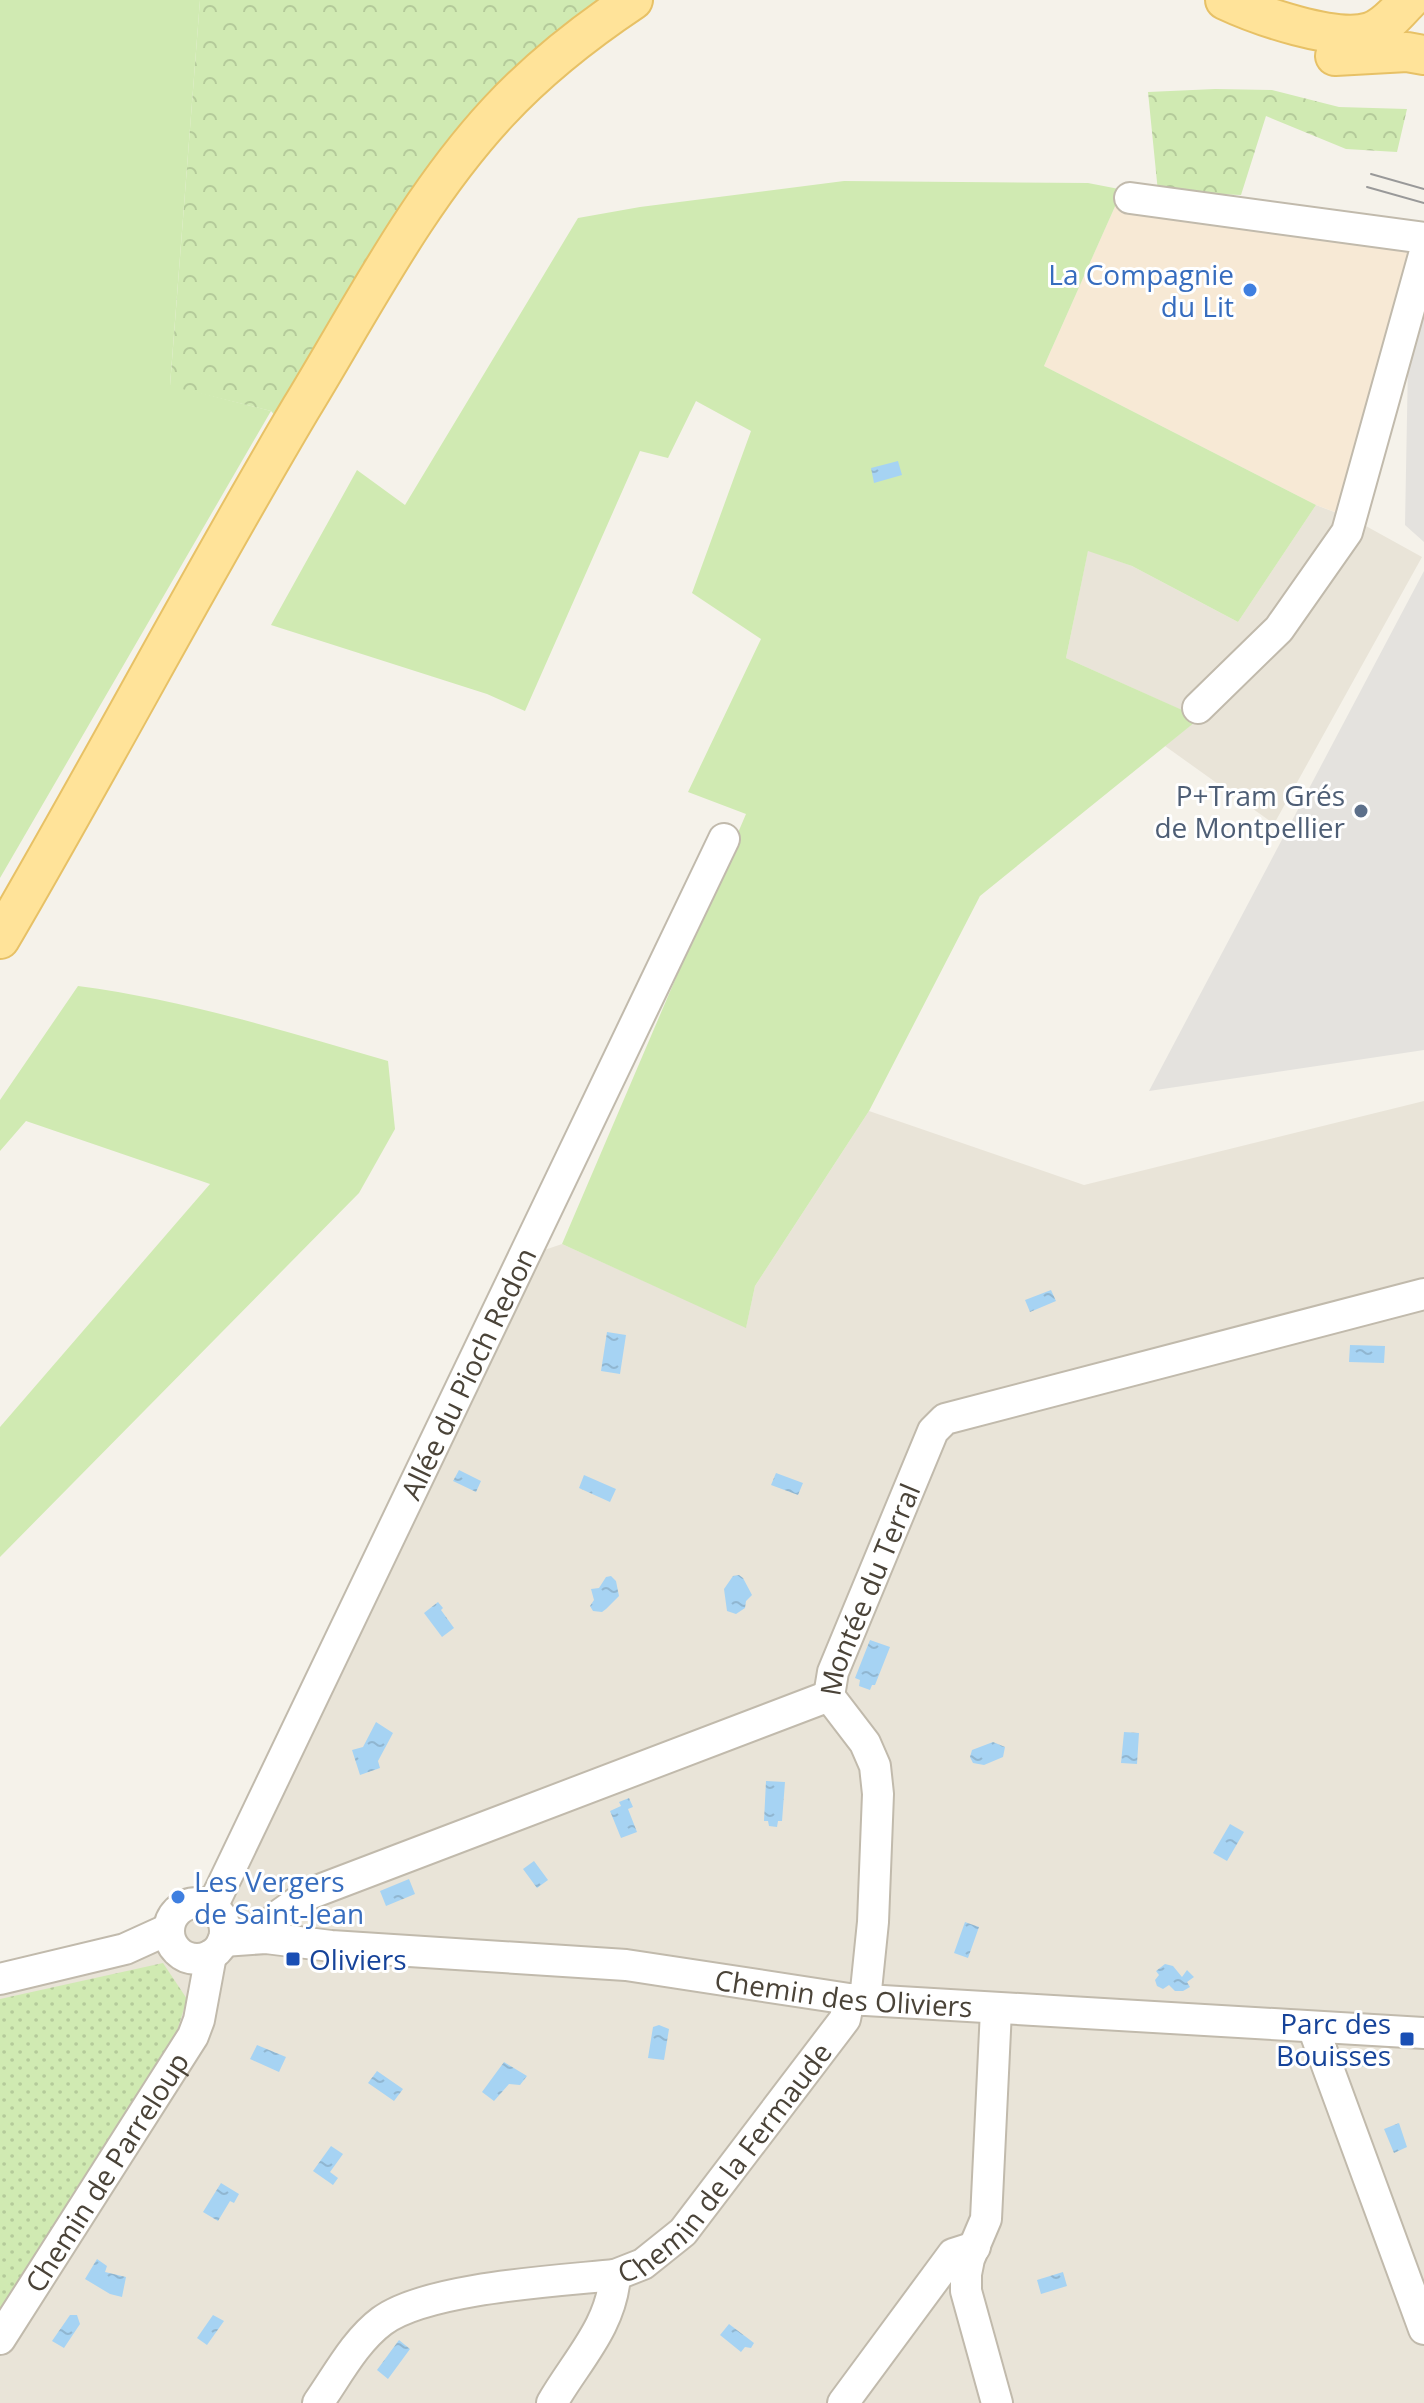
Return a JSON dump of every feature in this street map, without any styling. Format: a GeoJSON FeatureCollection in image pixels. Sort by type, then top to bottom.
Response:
{"type":"FeatureCollection","features":[{"type":"Feature","properties":{"kind":"main road"},"geometry":{"type":"LineString","coordinates":[[0,939],[255,486],[422,210],[499,111],[598,24],[633,0]]}},
{"type":"Feature","properties":{"kind":"main road"},"geometry":{"type":"LineString","coordinates":[[1233,4],[1318,31],[1341,34],[1370,32],[1389,21],[1409,0]]}},
{"type":"Feature","properties":{"kind":"main road"},"geometry":{"type":"LineString","coordinates":[[1233,4],[1295,45],[1321,53],[1340,57],[1407,52],[1424,55]]}},
{"type":"Feature","properties":{"kind":"street"},"geometry":{"type":"LineString","coordinates":[[1130,198],[1424,238]]}},
{"type":"Feature","properties":{"kind":"street"},"geometry":{"type":"LineString","coordinates":[[1198,708],[1279,629],[1347,532],[1424,255]]}},
{"type":"Feature","properties":{"kind":"street","name":"Allée du Pioch Redon"},"geometry":{"type":"LineString","coordinates":[[200,1937],[724,839]]}},
{"type":"Feature","properties":{"kind":"street","name":"Montée du Terral"},"geometry":{"type":"LineString","coordinates":[[266,1938],[278,1916],[309,1894],[829,1696],[833,1672],[927,1445],[933,1431],[945,1419],[1424,1294]]}},
{"type":"Feature","properties":{"kind":"street","name":"Chemin de la Fermaude"},"geometry":{"type":"LineString","coordinates":[[552,2403],[595,2339],[614,2295],[615,2275],[643,2264],[683,2232],[857,1999],[873,1922],[878,1808],[875,1766],[865,1743],[829,1696]]}},
{"type":"Feature","properties":{"kind":"street"},"geometry":{"type":"LineString","coordinates":[[0,1979],[125,1949],[200,1937]]}},
{"type":"Feature","properties":{"kind":"street","name":"Chemin des Oliviers"},"geometry":{"type":"LineString","coordinates":[[200,1937],[266,1938],[331,1946],[626,1965],[857,1999],[996,2010],[1424,2033]]}},
{"type":"Feature","properties":{"kind":"street","name":"Chemin de Parreloup"},"geometry":{"type":"LineString","coordinates":[[0,2339],[193,2036],[203,2000],[200,1937]]}},
{"type":"Feature","properties":{"kind":"street"},"geometry":{"type":"LineString","coordinates":[[996,2010],[986,2219],[966,2274],[966,2291],[997,2403]]}},
{"type":"Feature","properties":{"kind":"street"},"geometry":{"type":"LineString","coordinates":[[1313,2027],[1424,2329]]}},
{"type":"Feature","properties":{"kind":"street"},"geometry":{"type":"LineString","coordinates":[[843,2403],[953,2254],[975,2247]]}},
{"type":"Feature","properties":{"kind":"street"},"geometry":{"type":"LineString","coordinates":[[318,2403],[362,2340],[381,2322],[401,2310],[451,2296],[615,2275]]}},
{"type":"Feature","properties":{"kind":"shaded area"},"geometry":{"type":"Polygon","coordinates":[[[1117,202],[1414,248],[1343,515],[1316,505],[1044,366],[1117,202]]]}},
{"type":"Feature","properties":{"kind":"shaded area"},"geometry":{"type":"Polygon","coordinates":[[[1424,305],[1424,542],[1405,525],[1408,363],[1424,305]]]}},
{"type":"Feature","properties":{"kind":"shaded area"},"geometry":{"type":"Polygon","coordinates":[[[1316,505],[1355,520],[1422,557],[1274,824],[1165,746],[1199,718],[1066,658],[1088,550],[1132,566],[1238,622],[1316,505]]]}},
{"type":"Feature","properties":{"kind":"shaded area","name":"P+Tram Grés de Montpellier"},"geometry":{"type":"Polygon","coordinates":[[[1424,571],[1424,1050],[1149,1091],[1424,571]]]}},
{"type":"Feature","properties":{"kind":"shaded area"},"geometry":{"type":"Polygon","coordinates":[[[1424,1101],[1424,2403],[0,2403],[0,1968],[151,1927],[205,1887],[512,1261],[562,1244],[746,1327],[755,1286],[869,1111],[1084,1185],[1424,1101]]]}},
{"type":"Feature","properties":{"kind":"green space"},"geometry":{"type":"Polygon","coordinates":[[[0,0],[200,0],[170,385],[271,411],[0,878],[0,0]]]}},
{"type":"Feature","properties":{"kind":"green space"},"geometry":{"type":"Polygon","coordinates":[[[200,0],[634,0],[498,111],[288,431],[271,411],[170,386],[200,0]]]}},
{"type":"Feature","properties":{"kind":"green space"},"geometry":{"type":"Polygon","coordinates":[[[1272,90],[1339,107],[1407,109],[1397,152],[1346,149],[1266,116],[1241,195],[1158,192],[1148,92],[1272,90]]]}},
{"type":"Feature","properties":{"kind":"green space"},"geometry":{"type":"Polygon","coordinates":[[[844,181],[1088,183],[1119,189],[1117,202],[1044,366],[1316,505],[1238,622],[1132,566],[1088,551],[1066,658],[1200,718],[980,896],[869,1111],[755,1286],[746,1328],[562,1244],[746,814],[688,792],[761,639],[692,593],[751,431],[696,401],[668,458],[640,451],[525,711],[487,694],[271,625],[357,470],[405,505],[578,218],[844,181]]]}},
{"type":"Feature","properties":{"kind":"green space"},"geometry":{"type":"Polygon","coordinates":[[[78,986],[196,1008],[388,1061],[395,1129],[359,1193],[0,1557],[0,1427],[210,1184],[26,1121],[0,1151],[0,1100],[78,986]]]}},
{"type":"Feature","properties":{"kind":"green space"},"geometry":{"type":"Polygon","coordinates":[[[163,1963],[187,1999],[177,2031],[0,2314],[0,1999],[163,1963]]]}},
{"type":"Feature","properties":{"kind":"water"},"geometry":{"type":"Polygon","coordinates":[[[898,461],[902,475],[874,483],[871,468],[898,461]]]}},
{"type":"Feature","properties":{"kind":"water"},"geometry":{"type":"Polygon","coordinates":[[[1051,1290],[1056,1301],[1030,1312],[1025,1300],[1051,1290]]]}},
{"type":"Feature","properties":{"kind":"water"},"geometry":{"type":"Polygon","coordinates":[[[607,1332],[626,1335],[620,1374],[601,1371],[607,1332]]]}},
{"type":"Feature","properties":{"kind":"water"},"geometry":{"type":"Polygon","coordinates":[[[1350,1345],[1385,1346],[1384,1363],[1349,1362],[1350,1345]]]}},
{"type":"Feature","properties":{"kind":"water"},"geometry":{"type":"Polygon","coordinates":[[[459,1470],[481,1481],[476,1492],[453,1481],[459,1470]]]}},
{"type":"Feature","properties":{"kind":"water"},"geometry":{"type":"Polygon","coordinates":[[[776,1473],[803,1483],[798,1495],[771,1485],[776,1473]]]}},
{"type":"Feature","properties":{"kind":"water"},"geometry":{"type":"Polygon","coordinates":[[[584,1475],[616,1489],[610,1502],[579,1488],[584,1475]]]}},
{"type":"Feature","properties":{"kind":"water"},"geometry":{"type":"Polygon","coordinates":[[[739,1575],[752,1595],[746,1601],[745,1608],[736,1614],[727,1611],[724,1589],[733,1576],[739,1575]]]}},
{"type":"Feature","properties":{"kind":"water"},"geometry":{"type":"Polygon","coordinates":[[[611,1576],[616,1581],[619,1596],[602,1612],[593,1611],[590,1606],[594,1600],[591,1589],[599,1588],[606,1577],[611,1576]]]}},
{"type":"Feature","properties":{"kind":"water"},"geometry":{"type":"Polygon","coordinates":[[[438,1602],[454,1628],[442,1637],[424,1613],[438,1602]]]}},
{"type":"Feature","properties":{"kind":"water"},"geometry":{"type":"Polygon","coordinates":[[[870,1640],[890,1647],[875,1685],[870,1690],[859,1686],[860,1680],[855,1678],[870,1640]]]}},
{"type":"Feature","properties":{"kind":"water"},"geometry":{"type":"Polygon","coordinates":[[[376,1722],[393,1733],[378,1761],[380,1768],[360,1775],[352,1750],[363,1747],[376,1722]]]}},
{"type":"Feature","properties":{"kind":"water"},"geometry":{"type":"Polygon","coordinates":[[[1124,1732],[1139,1733],[1137,1764],[1121,1763],[1124,1732]]]}},
{"type":"Feature","properties":{"kind":"water"},"geometry":{"type":"Polygon","coordinates":[[[993,1742],[1005,1747],[1003,1757],[984,1765],[973,1763],[970,1757],[972,1750],[993,1742]]]}},
{"type":"Feature","properties":{"kind":"water"},"geometry":{"type":"Polygon","coordinates":[[[766,1781],[785,1782],[782,1821],[778,1821],[777,1827],[769,1826],[768,1821],[764,1821],[766,1781]]]}},
{"type":"Feature","properties":{"kind":"water"},"geometry":{"type":"Polygon","coordinates":[[[629,1798],[633,1807],[628,1809],[637,1832],[621,1838],[610,1811],[629,1798]]]}},
{"type":"Feature","properties":{"kind":"water"},"geometry":{"type":"Polygon","coordinates":[[[1230,1824],[1244,1832],[1227,1861],[1213,1853],[1230,1824]]]}},
{"type":"Feature","properties":{"kind":"water"},"geometry":{"type":"Polygon","coordinates":[[[534,1861],[548,1880],[537,1888],[523,1869],[534,1861]]]}},
{"type":"Feature","properties":{"kind":"water"},"geometry":{"type":"Polygon","coordinates":[[[409,1879],[415,1894],[386,1906],[380,1891],[409,1879]]]}},
{"type":"Feature","properties":{"kind":"water"},"geometry":{"type":"Polygon","coordinates":[[[965,1922],[979,1927],[968,1958],[954,1953],[965,1922]]]}},
{"type":"Feature","properties":{"kind":"water"},"geometry":{"type":"Polygon","coordinates":[[[1165,1964],[1173,1966],[1182,1977],[1187,1970],[1194,1977],[1187,1982],[1190,1987],[1175,1991],[1169,1985],[1163,1989],[1157,1986],[1155,1980],[1159,1975],[1156,1971],[1165,1964]]]}},
{"type":"Feature","properties":{"kind":"water"},"geometry":{"type":"Polygon","coordinates":[[[659,2025],[669,2029],[664,2060],[648,2058],[653,2027],[659,2025]]]}},
{"type":"Feature","properties":{"kind":"water"},"geometry":{"type":"Polygon","coordinates":[[[257,2045],[286,2057],[279,2072],[250,2059],[257,2045]]]}},
{"type":"Feature","properties":{"kind":"water"},"geometry":{"type":"Polygon","coordinates":[[[1375,2052],[1376,2065],[1350,2068],[1347,2056],[1375,2052]]]}},
{"type":"Feature","properties":{"kind":"water"},"geometry":{"type":"Polygon","coordinates":[[[504,2062],[527,2076],[520,2085],[509,2084],[494,2101],[482,2092],[504,2062]]]}},
{"type":"Feature","properties":{"kind":"water"},"geometry":{"type":"Polygon","coordinates":[[[377,2071],[403,2089],[394,2101],[368,2083],[377,2071]]]}},
{"type":"Feature","properties":{"kind":"water"},"geometry":{"type":"Polygon","coordinates":[[[1399,2123],[1407,2147],[1394,2153],[1384,2129],[1399,2123]]]}},
{"type":"Feature","properties":{"kind":"water"},"geometry":{"type":"Polygon","coordinates":[[[331,2146],[343,2154],[330,2172],[338,2178],[333,2185],[313,2171],[331,2146]]]}},
{"type":"Feature","properties":{"kind":"water"},"geometry":{"type":"Polygon","coordinates":[[[221,2183],[239,2194],[234,2203],[230,2201],[218,2221],[203,2212],[221,2183]]]}},
{"type":"Feature","properties":{"kind":"water"},"geometry":{"type":"Polygon","coordinates":[[[97,2259],[107,2266],[105,2272],[126,2277],[122,2297],[110,2294],[85,2279],[97,2259]]]}},
{"type":"Feature","properties":{"kind":"water"},"geometry":{"type":"Polygon","coordinates":[[[1063,2272],[1067,2286],[1041,2294],[1037,2280],[1063,2272]]]}},
{"type":"Feature","properties":{"kind":"water"},"geometry":{"type":"Polygon","coordinates":[[[70,2315],[77,2315],[80,2324],[64,2348],[52,2341],[70,2315]]]}},
{"type":"Feature","properties":{"kind":"water"},"geometry":{"type":"Polygon","coordinates":[[[213,2315],[224,2321],[207,2345],[197,2338],[213,2315]]]}},
{"type":"Feature","properties":{"kind":"water"},"geometry":{"type":"Polygon","coordinates":[[[729,2324],[754,2343],[751,2348],[745,2347],[741,2352],[720,2335],[729,2324]]]}},
{"type":"Feature","properties":{"kind":"water"},"geometry":{"type":"Polygon","coordinates":[[[399,2340],[410,2349],[388,2379],[377,2370],[399,2340]]]}},
{"type":"Feature","properties":{"kind":"tram line"},"geometry":{"type":"LineString","coordinates":[[1371,174],[1424,189]]}},
{"type":"Feature","properties":{"kind":"tram line"},"geometry":{"type":"LineString","coordinates":[[1367,187],[1424,203]]}},
{"type":"Feature","properties":{"kind":"place","name":"La Compagnie du Lit"},"geometry":{"type":"Point","coordinates":[1250,290]}},
{"type":"Feature","properties":{"kind":"place","name":"P+Tram Grés de Montpellier"},"geometry":{"type":"Point","coordinates":[1361,811]}},
{"type":"Feature","properties":{"kind":"place","name":"Les Vergers de Saint-Jean"},"geometry":{"type":"Point","coordinates":[178,1897]}},
{"type":"Feature","properties":{"kind":"place","name":"Oliviers"},"geometry":{"type":"Point","coordinates":[293,1959]}},
{"type":"Feature","properties":{"kind":"place","name":"Parc des Bouisses"},"geometry":{"type":"Point","coordinates":[1407,2039]}}]}
